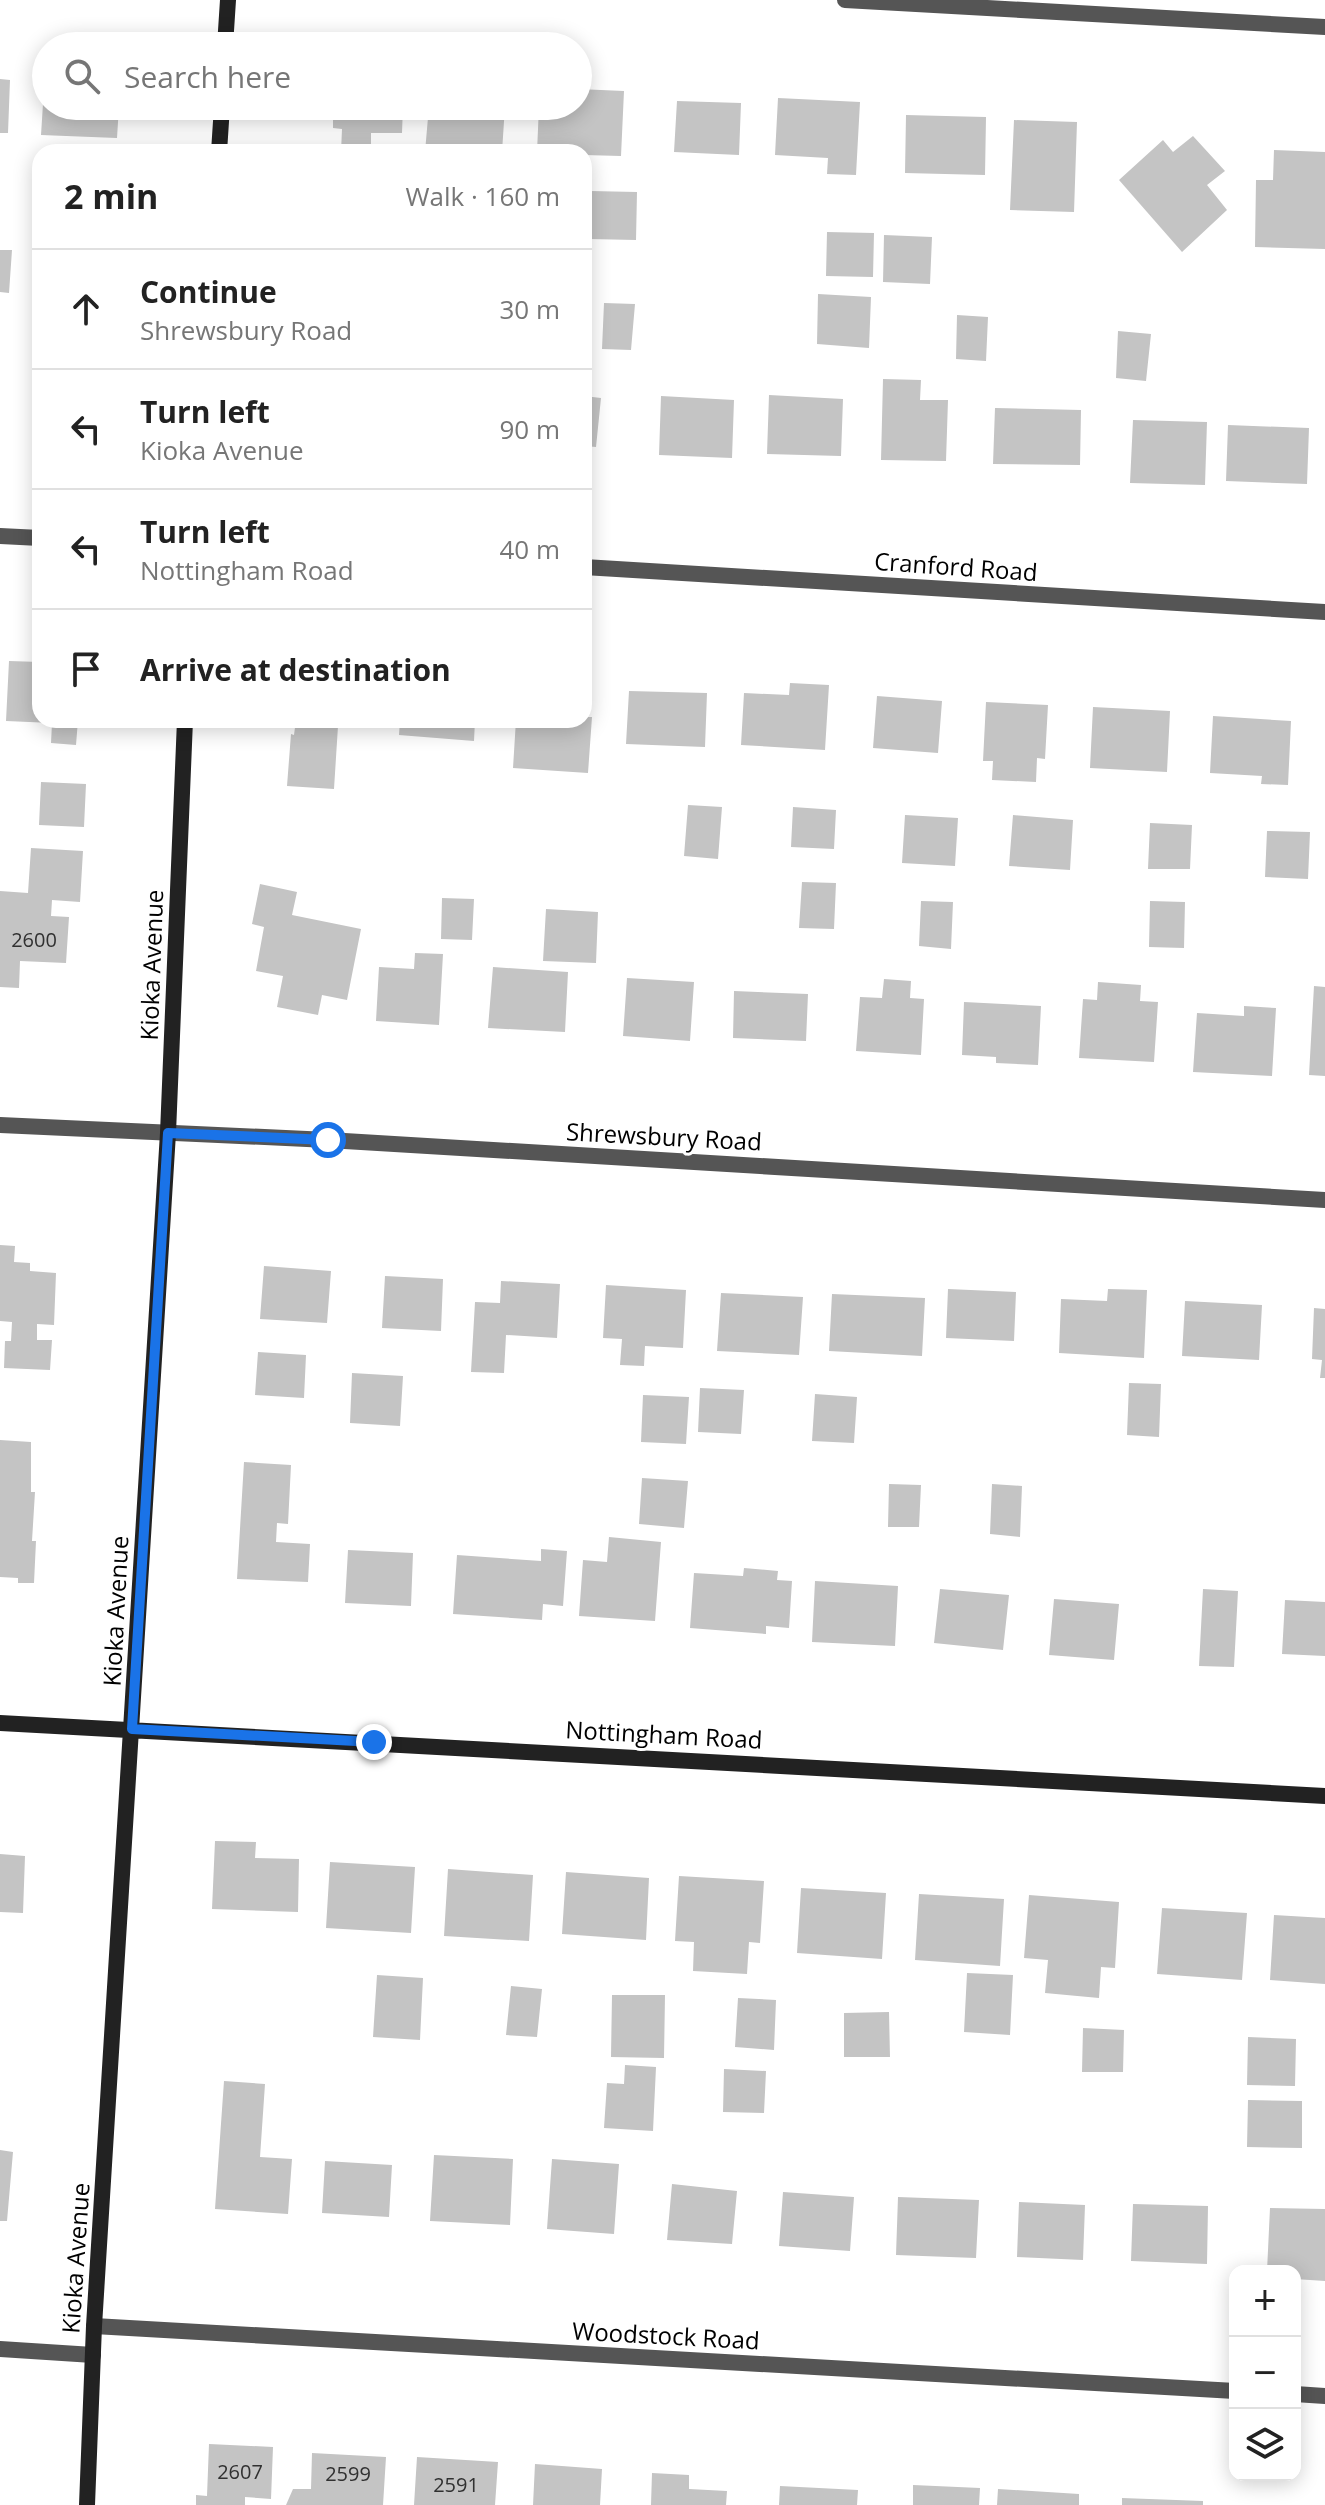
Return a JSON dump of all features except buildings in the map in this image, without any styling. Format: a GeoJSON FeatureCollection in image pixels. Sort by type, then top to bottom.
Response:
{"type":"FeatureCollection","features":[{"type":"Feature","properties":{"kind":"street"},"geometry":{"type":"LineString","coordinates":[[226,32],[228,0]]}},
{"type":"Feature","properties":{"kind":"street"},"geometry":{"type":"LineString","coordinates":[[845,0],[1325,27]]}},
{"type":"Feature","properties":{"kind":"street"},"geometry":{"type":"LineString","coordinates":[[220,144],[221,120]]}},
{"type":"Feature","properties":{"kind":"street"},"geometry":{"type":"LineString","coordinates":[[0,536],[32,538]]}},
{"type":"Feature","properties":{"kind":"street","name":"Cranford Road"},"geometry":{"type":"LineString","coordinates":[[592,567],[1325,612]]}},
{"type":"Feature","properties":{"kind":"street","name":"Kioka Avenue"},"geometry":{"type":"LineString","coordinates":[[87,2505],[94,2326],[168,1133],[185,728]]}},
{"type":"Feature","properties":{"kind":"street","name":"Shrewsbury Road"},"geometry":{"type":"LineString","coordinates":[[0,1125],[328,1140],[1325,1200]]}},
{"type":"Feature","properties":{"kind":"street","name":"Nottingham Road"},"geometry":{"type":"LineString","coordinates":[[0,1723],[1325,1796]]}},
{"type":"Feature","properties":{"kind":"street","name":"Woodstock Road"},"geometry":{"type":"LineString","coordinates":[[94,2326],[1229,2391]]}},
{"type":"Feature","properties":{"kind":"street"},"geometry":{"type":"LineString","coordinates":[[0,2349],[93,2355]]}},
{"type":"Feature","properties":{"kind":"street"},"geometry":{"type":"LineString","coordinates":[[1301,2394],[1325,2396]]}},
{"type":"Feature","properties":{"kind":"route"},"geometry":{"type":"LineString","coordinates":[[328,1140],[168,1133],[132,1729],[374,1742]]}}]}
